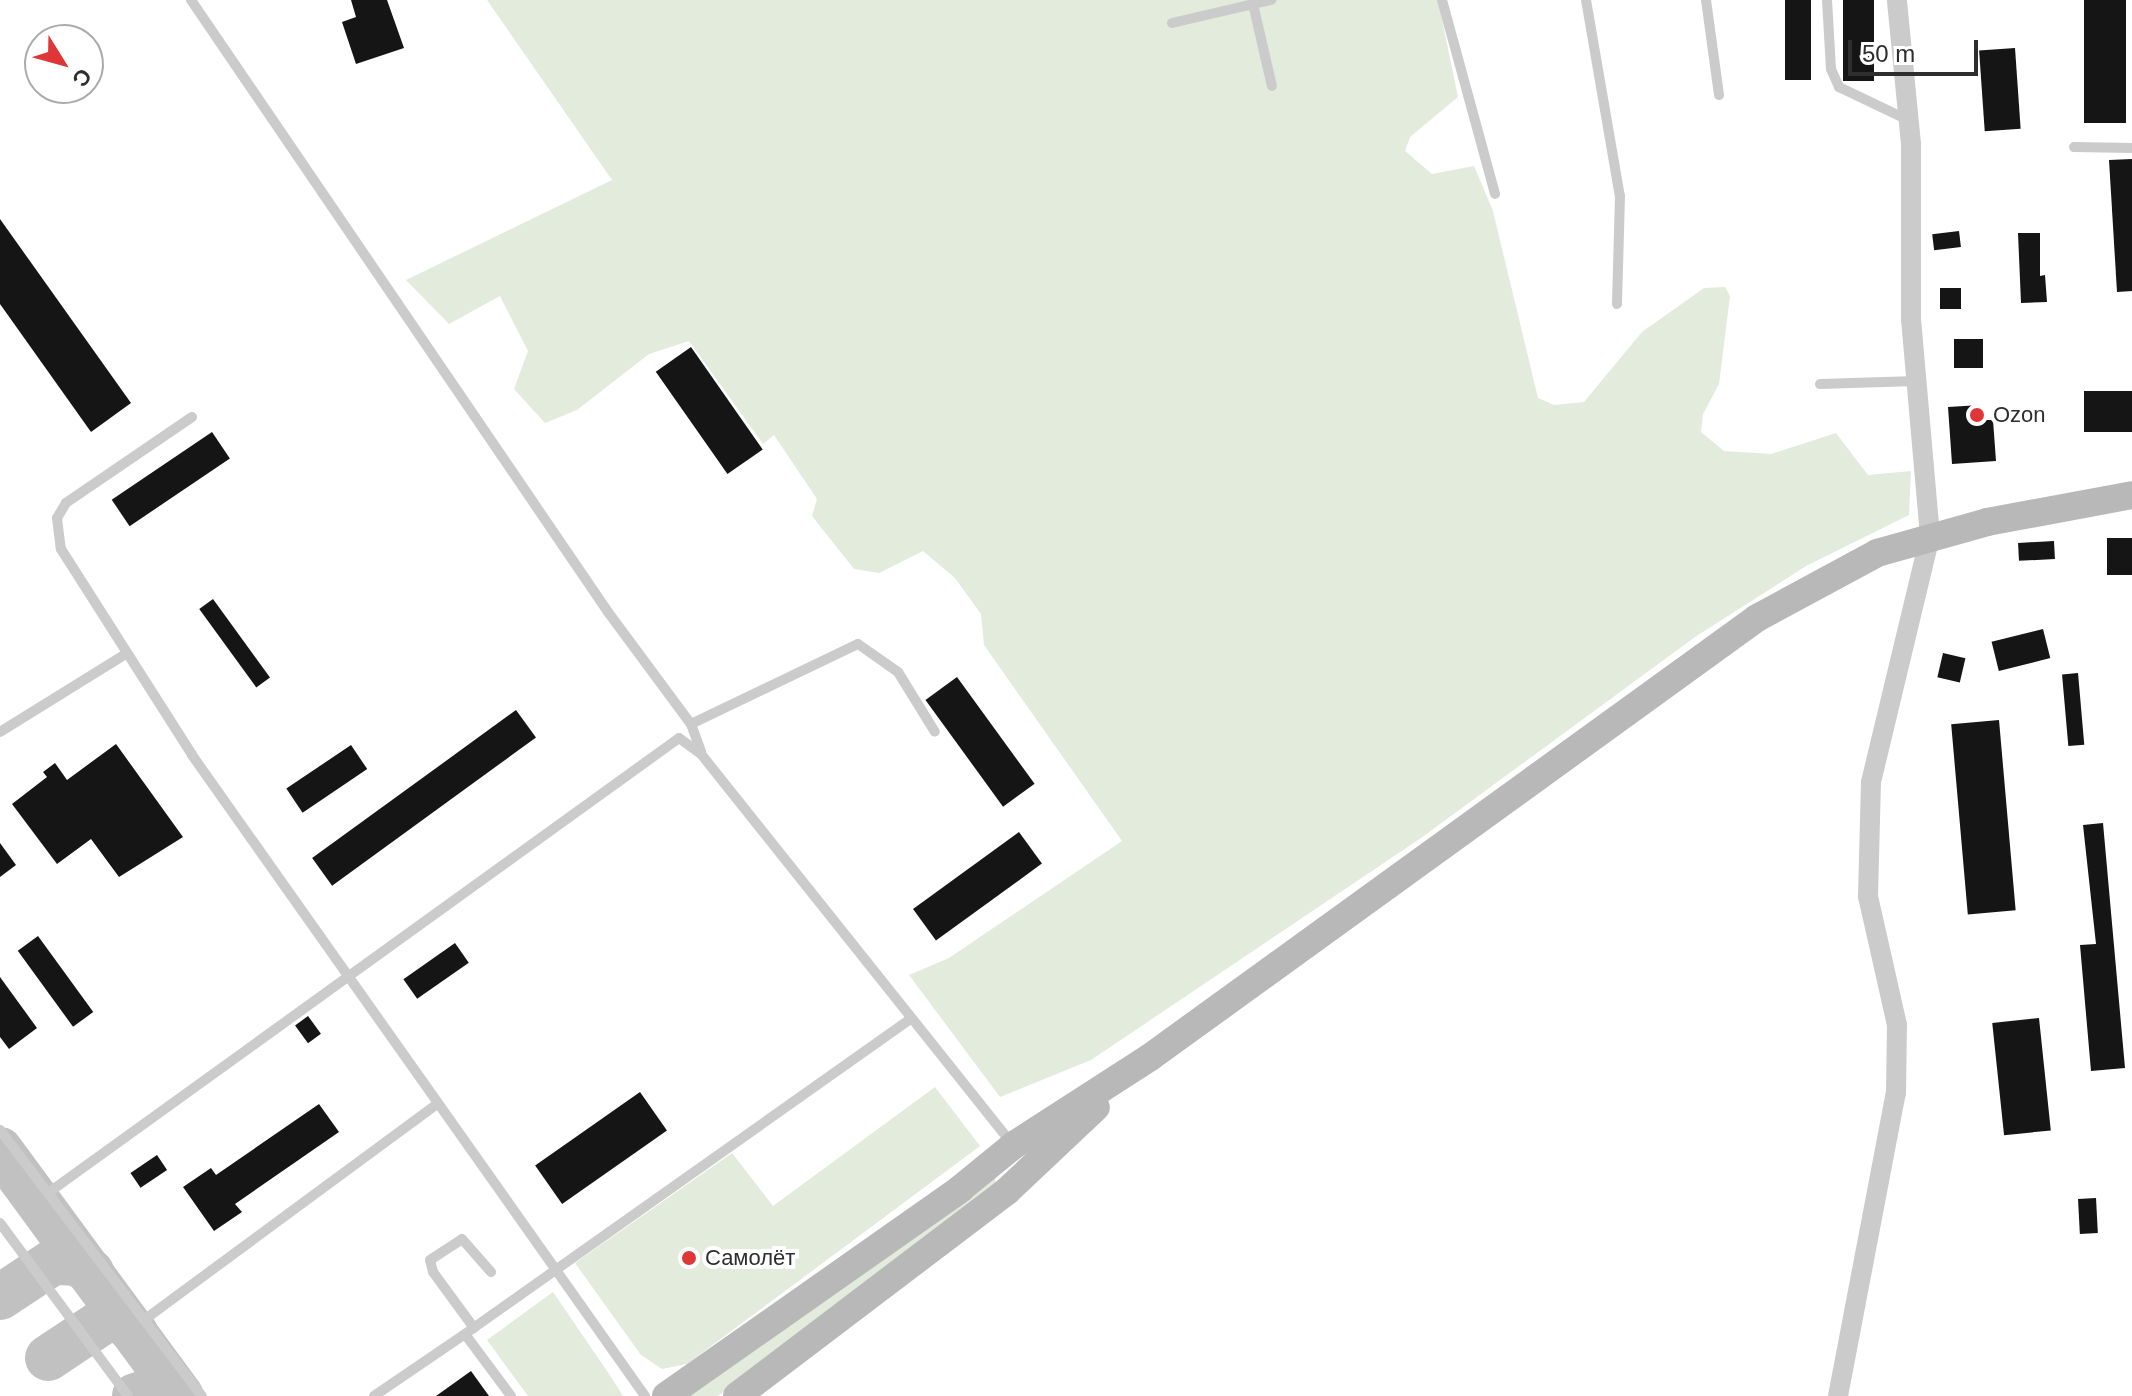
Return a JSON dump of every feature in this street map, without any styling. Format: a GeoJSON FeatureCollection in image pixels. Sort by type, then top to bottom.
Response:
{"type":"FeatureCollection","features":[{"type":"Feature","properties":{"kind":"street"},"geometry":{"type":"LineString","coordinates":[[1838,1396],[1896,1093],[1897,1025],[1868,896],[1871,782],[1883,714],[1930,536],[1916,381],[1908,120],[1897,0]]}},
{"type":"Feature","properties":{"kind":"street"},"geometry":{"type":"LineString","coordinates":[[666,1396],[960,1189],[1014,1145],[1149,1058],[1757,618],[1839,571],[1930,536],[2132,495]]}},
{"type":"Feature","properties":{"kind":"street"},"geometry":{"type":"LineString","coordinates":[[737,1396],[1031,1168],[1149,1058]]}},
{"type":"Feature","properties":{"kind":"lane"},"geometry":{"type":"LineString","coordinates":[[191,0],[599,599],[691,724],[701,754]]}},
{"type":"Feature","properties":{"kind":"lane"},"geometry":{"type":"LineString","coordinates":[[1172,23],[1271,0]]}},
{"type":"Feature","properties":{"kind":"lane"},"geometry":{"type":"LineString","coordinates":[[1442,0],[1461,84],[1476,110],[1495,194]]}},
{"type":"Feature","properties":{"kind":"lane"},"geometry":{"type":"LineString","coordinates":[[1586,0],[1620,196],[1617,304]]}},
{"type":"Feature","properties":{"kind":"lane"},"geometry":{"type":"LineString","coordinates":[[1706,0],[1719,95]]}},
{"type":"Feature","properties":{"kind":"lane"},"geometry":{"type":"LineString","coordinates":[[1827,0],[1831,69],[1839,87],[1908,120]]}},
{"type":"Feature","properties":{"kind":"lane"},"geometry":{"type":"LineString","coordinates":[[1253,4],[1272,86]]}},
{"type":"Feature","properties":{"kind":"lane"},"geometry":{"type":"LineString","coordinates":[[2074,147],[2132,148]]}},
{"type":"Feature","properties":{"kind":"lane"},"geometry":{"type":"LineString","coordinates":[[1820,384],[1916,381]]}},
{"type":"Feature","properties":{"kind":"lane"},"geometry":{"type":"LineString","coordinates":[[192,417],[66,503],[57,518],[61,549],[124,655],[350,973],[438,1103],[558,1268],[645,1396]]}},
{"type":"Feature","properties":{"kind":"lane"},"geometry":{"type":"LineString","coordinates":[[691,724],[858,644],[898,672],[935,732]]}},
{"type":"Feature","properties":{"kind":"lane"},"geometry":{"type":"LineString","coordinates":[[0,732],[124,655]]}},
{"type":"Feature","properties":{"kind":"lane"},"geometry":{"type":"LineString","coordinates":[[48,1193],[679,738],[701,754],[909,1020],[1031,1168]]}},
{"type":"Feature","properties":{"kind":"lane"},"geometry":{"type":"LineString","coordinates":[[374,1396],[909,1020]]}},
{"type":"Feature","properties":{"kind":"lane"},"geometry":{"type":"LineString","coordinates":[[144,1320],[438,1103]]}},
{"type":"Feature","properties":{"kind":"lane"},"geometry":{"type":"LineString","coordinates":[[0,1130],[202,1396]]}},
{"type":"Feature","properties":{"kind":"lane"},"geometry":{"type":"LineString","coordinates":[[0,1223],[128,1396]]}},
{"type":"Feature","properties":{"kind":"lane"},"geometry":{"type":"LineString","coordinates":[[491,1272],[462,1239],[430,1260],[432,1270],[511,1396]]}},
{"type":"Feature","properties":{"kind":"green space"},"geometry":{"type":"Polygon","coordinates":[[[487,0],[1438,0],[1458,97],[1410,137],[1405,151],[1432,174],[1474,166],[1493,211],[1538,398],[1554,405],[1584,402],[1642,332],[1704,288],[1725,287],[1730,296],[1719,384],[1703,414],[1701,432],[1724,451],[1771,454],[1836,433],[1868,475],[1911,471],[1909,515],[1806,566],[1695,637],[1421,838],[1091,1060],[1000,1097],[909,975],[949,958],[1122,841],[984,645],[981,614],[955,578],[923,551],[879,573],[854,569],[812,516],[817,499],[774,435],[763,444],[689,341],[649,354],[577,410],[545,423],[514,389],[528,351],[500,296],[449,324],[406,280],[612,180],[487,0]]]}},
{"type":"Feature","properties":{"kind":"green space"},"geometry":{"type":"Polygon","coordinates":[[[935,1087],[980,1146],[687,1364],[662,1369],[641,1355],[575,1263],[732,1153],[773,1206],[935,1087]]]}},
{"type":"Feature","properties":{"kind":"green space"},"geometry":{"type":"Polygon","coordinates":[[[995,1177],[997,1191],[718,1396],[687,1396],[995,1177]]]}},
{"type":"Feature","properties":{"kind":"green space"},"geometry":{"type":"Polygon","coordinates":[[[553,1292],[623,1396],[528,1396],[487,1340],[553,1292]]]}},
{"type":"Feature","properties":{"kind":"building"},"geometry":{"type":"Polygon","coordinates":[[[351,0],[387,0],[404,48],[356,64],[342,22],[356,17],[351,0]]]}},
{"type":"Feature","properties":{"kind":"building"},"geometry":{"type":"Polygon","coordinates":[[[1785,0],[1811,0],[1811,80],[1785,80],[1785,0]]]}},
{"type":"Feature","properties":{"kind":"building"},"geometry":{"type":"Polygon","coordinates":[[[1843,0],[1874,0],[1874,81],[1843,81],[1843,0]]]}},
{"type":"Feature","properties":{"kind":"building"},"geometry":{"type":"Polygon","coordinates":[[[2084,0],[2126,0],[2126,123],[2084,123],[2084,0]]]}},
{"type":"Feature","properties":{"kind":"building"},"geometry":{"type":"Polygon","coordinates":[[[2015,48],[2021,129],[1985,131],[1979,51],[2015,48]]]}},
{"type":"Feature","properties":{"kind":"building"},"geometry":{"type":"Polygon","coordinates":[[[2132,159],[2132,291],[2117,292],[2109,160],[2132,159]]]}},
{"type":"Feature","properties":{"kind":"building"},"geometry":{"type":"Polygon","coordinates":[[[0,219],[131,403],[91,432],[0,304],[0,219]]]}},
{"type":"Feature","properties":{"kind":"building"},"geometry":{"type":"Polygon","coordinates":[[[1959,231],[1961,247],[1934,250],[1932,234],[1959,231]]]}},
{"type":"Feature","properties":{"kind":"building"},"geometry":{"type":"Polygon","coordinates":[[[2018,233],[2040,233],[2040,276],[2045,275],[2047,302],[2021,303],[2018,233]]]}},
{"type":"Feature","properties":{"kind":"building"},"geometry":{"type":"Polygon","coordinates":[[[1940,288],[1961,288],[1961,309],[1940,309],[1940,288]]]}},
{"type":"Feature","properties":{"kind":"building"},"geometry":{"type":"Polygon","coordinates":[[[1954,339],[1983,339],[1983,368],[1954,368],[1954,339]]]}},
{"type":"Feature","properties":{"kind":"building"},"geometry":{"type":"Polygon","coordinates":[[[691,347],[763,449],[727,474],[656,372],[691,347]]]}},
{"type":"Feature","properties":{"kind":"building"},"geometry":{"type":"Polygon","coordinates":[[[2084,391],[2132,391],[2132,432],[2084,432],[2084,391]]]}},
{"type":"Feature","properties":{"kind":"building"},"geometry":{"type":"Polygon","coordinates":[[[1981,405],[1982,420],[1993,420],[1996,461],[1952,464],[1948,407],[1981,405]]]}},
{"type":"Feature","properties":{"kind":"building"},"geometry":{"type":"Polygon","coordinates":[[[212,432],[230,459],[130,526],[112,500],[212,432]]]}},
{"type":"Feature","properties":{"kind":"building"},"geometry":{"type":"Polygon","coordinates":[[[2107,538],[2132,538],[2132,575],[2107,575],[2107,538]]]}},
{"type":"Feature","properties":{"kind":"building"},"geometry":{"type":"Polygon","coordinates":[[[2054,541],[2055,559],[2019,561],[2018,543],[2054,541]]]}},
{"type":"Feature","properties":{"kind":"building"},"geometry":{"type":"Polygon","coordinates":[[[213,599],[270,677],[256,687],[199,609],[213,599]]]}},
{"type":"Feature","properties":{"kind":"building"},"geometry":{"type":"Polygon","coordinates":[[[2043,629],[2050,658],[1999,671],[1992,642],[2043,629]]]}},
{"type":"Feature","properties":{"kind":"building"},"geometry":{"type":"Polygon","coordinates":[[[1943,653],[1965,658],[1960,683],[1937,677],[1943,653]]]}},
{"type":"Feature","properties":{"kind":"building"},"geometry":{"type":"Polygon","coordinates":[[[2078,673],[2084,745],[2068,746],[2062,674],[2078,673]]]}},
{"type":"Feature","properties":{"kind":"building"},"geometry":{"type":"Polygon","coordinates":[[[957,677],[1035,784],[1003,807],[925,700],[957,677]]]}},
{"type":"Feature","properties":{"kind":"building"},"geometry":{"type":"Polygon","coordinates":[[[516,710],[536,738],[332,886],[312,858],[516,710]]]}},
{"type":"Feature","properties":{"kind":"building"},"geometry":{"type":"Polygon","coordinates":[[[1999,720],[2016,910],[1968,914],[1951,724],[1999,720]]]}},
{"type":"Feature","properties":{"kind":"building"},"geometry":{"type":"Polygon","coordinates":[[[116,744],[183,837],[119,877],[91,839],[57,864],[12,804],[47,777],[43,772],[55,763],[67,780],[116,744]]]}},
{"type":"Feature","properties":{"kind":"building"},"geometry":{"type":"Polygon","coordinates":[[[351,745],[367,769],[303,813],[286,789],[351,745]]]}},
{"type":"Feature","properties":{"kind":"building"},"geometry":{"type":"Polygon","coordinates":[[[2103,823],[2125,1068],[2091,1071],[2080,945],[2096,944],[2083,825],[2103,823]]]}},
{"type":"Feature","properties":{"kind":"building"},"geometry":{"type":"Polygon","coordinates":[[[1019,832],[1042,864],[936,941],[913,909],[1019,832]]]}},
{"type":"Feature","properties":{"kind":"building"},"geometry":{"type":"Polygon","coordinates":[[[0,843],[16,865],[0,877],[0,843]]]}},
{"type":"Feature","properties":{"kind":"building"},"geometry":{"type":"Polygon","coordinates":[[[38,936],[93,1012],[73,1027],[18,951],[38,936]]]}},
{"type":"Feature","properties":{"kind":"building"},"geometry":{"type":"Polygon","coordinates":[[[455,943],[469,963],[417,999],[403,979],[455,943]]]}},
{"type":"Feature","properties":{"kind":"building"},"geometry":{"type":"Polygon","coordinates":[[[0,977],[37,1028],[9,1049],[0,1037],[0,977]]]}},
{"type":"Feature","properties":{"kind":"building"},"geometry":{"type":"Polygon","coordinates":[[[308,1016],[321,1034],[308,1043],[295,1025],[308,1016]]]}},
{"type":"Feature","properties":{"kind":"building"},"geometry":{"type":"Polygon","coordinates":[[[2039,1018],[2051,1130],[2004,1135],[1992,1023],[2039,1018]]]}},
{"type":"Feature","properties":{"kind":"building"},"geometry":{"type":"Polygon","coordinates":[[[640,1092],[667,1131],[562,1204],[535,1165],[640,1092]]]}},
{"type":"Feature","properties":{"kind":"building"},"geometry":{"type":"Polygon","coordinates":[[[319,1104],[339,1132],[235,1204],[242,1212],[214,1231],[183,1187],[211,1168],[216,1175],[319,1104]]]}},
{"type":"Feature","properties":{"kind":"building"},"geometry":{"type":"Polygon","coordinates":[[[157,1155],[167,1170],[141,1188],[130,1173],[157,1155]]]}},
{"type":"Feature","properties":{"kind":"building"},"geometry":{"type":"Polygon","coordinates":[[[2096,1198],[2098,1233],[2080,1234],[2078,1199],[2096,1198]]]}},
{"type":"Feature","properties":{"kind":"building"},"geometry":{"type":"Polygon","coordinates":[[[471,1371],[489,1396],[436,1396],[471,1371]]]}},
{"type":"Feature","properties":{"kind":"taxiway"},"geometry":{"type":"LineString","coordinates":[[0,1150],[181,1396]]}},
{"type":"Feature","properties":{"kind":"taxiway"},"geometry":{"type":"LineString","coordinates":[[0,1297],[53,1262],[77,1263],[91,1272]]}},
{"type":"Feature","properties":{"kind":"taxiway"},"geometry":{"type":"LineString","coordinates":[[48,1358],[108,1318],[121,1320],[135,1332]]}},
{"type":"Feature","properties":{"kind":"taxiway"},"geometry":{"type":"LineString","coordinates":[[135,1396],[159,1388],[179,1396]]}},
{"type":"Feature","properties":{"kind":"place","name":"Ozon"},"geometry":{"type":"Point","coordinates":[1977,415]}},
{"type":"Feature","properties":{"kind":"place","name":"Самолёт"},"geometry":{"type":"Point","coordinates":[689,1258]}}]}
